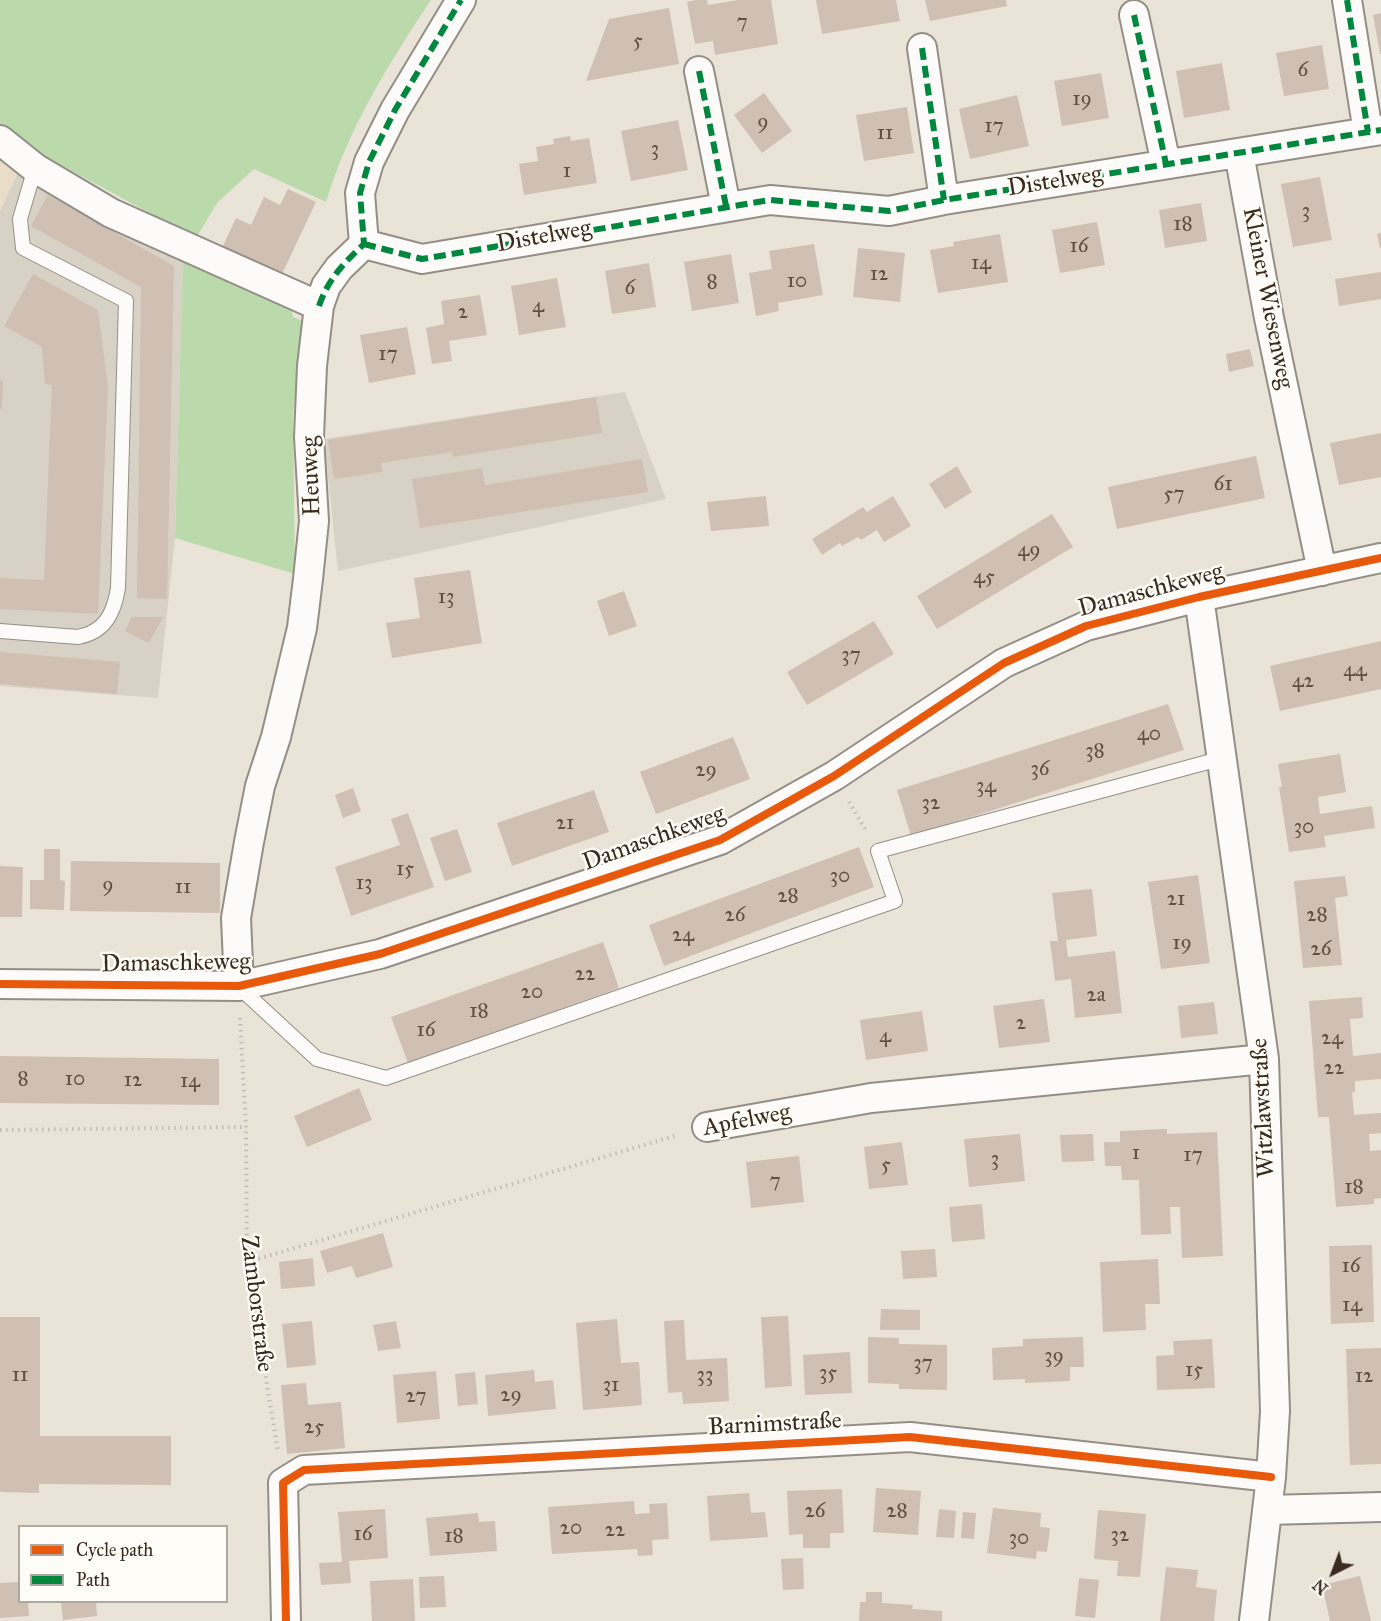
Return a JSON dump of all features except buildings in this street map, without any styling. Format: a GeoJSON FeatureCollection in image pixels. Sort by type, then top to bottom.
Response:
{"type":"FeatureCollection","features":[{"type":"Feature","properties":{"kind":"street"},"geometry":{"type":"LineString","coordinates":[[364,244],[360,193],[369,162],[395,110],[461,0]]}},
{"type":"Feature","properties":{"kind":"street"},"geometry":{"type":"LineString","coordinates":[[1239,153],[1374,131],[1347,0]]}},
{"type":"Feature","properties":{"kind":"street"},"geometry":{"type":"LineString","coordinates":[[1134,15],[1166,164]]}},
{"type":"Feature","properties":{"kind":"street"},"geometry":{"type":"LineString","coordinates":[[922,48],[944,200]]}},
{"type":"Feature","properties":{"kind":"street"},"geometry":{"type":"LineString","coordinates":[[699,71],[726,206]]}},
{"type":"Feature","properties":{"kind":"street"},"geometry":{"type":"LineString","coordinates":[[0,140],[35,168],[111,213],[319,306]]}},
{"type":"Feature","properties":{"kind":"street","name":"Distelweg"},"geometry":{"type":"LineString","coordinates":[[364,244],[422,259],[770,200],[889,211],[944,200],[1239,153]]}},
{"type":"Feature","properties":{"kind":"street","name":"Kleiner Wiesenweg"},"geometry":{"type":"LineString","coordinates":[[1239,153],[1269,318],[1322,571]]}},
{"type":"Feature","properties":{"kind":"street","name":"Heuweg"},"geometry":{"type":"LineString","coordinates":[[239,986],[236,918],[260,786],[276,737],[302,628],[308,579],[314,521],[309,437],[319,306],[326,286],[339,268],[364,244]]}},
{"type":"Feature","properties":{"kind":"street","name":"Damaschkeweg"},"geometry":{"type":"LineString","coordinates":[[0,984],[239,986],[380,954],[720,840],[834,776],[1004,663],[1086,626],[1199,597],[1381,558]]}},
{"type":"Feature","properties":{"kind":"street","name":"Witzlawstraße"},"geometry":{"type":"LineString","coordinates":[[1199,597],[1264,1059],[1275,1411],[1271,1478],[1254,1621]]}},
{"type":"Feature","properties":{"kind":"street","name":"Apfelweg"},"geometry":{"type":"LineString","coordinates":[[707,1127],[871,1098],[1264,1059]]}},
{"type":"Feature","properties":{"kind":"street","name":"Barnimstraße"},"geometry":{"type":"LineString","coordinates":[[283,1483],[304,1470],[910,1437],[1271,1478]]}},
{"type":"Feature","properties":{"kind":"street"},"geometry":{"type":"LineString","coordinates":[[283,1483],[286,1621]]}},
{"type":"Feature","properties":{"kind":"street"},"geometry":{"type":"LineString","coordinates":[[1266,1510],[1381,1507]]}},
{"type":"Feature","properties":{"kind":"lane"},"geometry":{"type":"LineString","coordinates":[[0,631],[78,637],[89,635],[101,628],[109,618],[116,604],[118,588],[126,301],[23,248],[20,219],[35,168]]}},
{"type":"Feature","properties":{"kind":"lane"},"geometry":{"type":"LineString","coordinates":[[239,986],[317,1059],[386,1078],[894,901],[878,851],[1223,758]]}},
{"type":"Feature","properties":{"kind":"path"},"geometry":{"type":"LineString","coordinates":[[834,776],[878,851]]}},
{"type":"Feature","properties":{"kind":"path"},"geometry":{"type":"LineString","coordinates":[[0,1130],[246,1127]]}},
{"type":"Feature","properties":{"kind":"shaded area"},"geometry":{"type":"Polygon","coordinates":[[[0,149],[19,170],[0,211],[0,149]]]}},
{"type":"Feature","properties":{"kind":"shaded area"},"geometry":{"type":"Polygon","coordinates":[[[19,170],[183,257],[175,538],[158,698],[0,686],[0,211],[19,170]]]}},
{"type":"Feature","properties":{"kind":"shaded area"},"geometry":{"type":"Polygon","coordinates":[[[625,392],[666,499],[338,571],[324,439],[625,392]]]}},
{"type":"Feature","properties":{"kind":"green space"},"geometry":{"type":"Polygon","coordinates":[[[0,0],[431,0],[371,97],[346,148],[326,202],[254,169],[217,203],[196,238],[31,149],[0,127],[0,0]]]}},
{"type":"Feature","properties":{"kind":"green space"},"geometry":{"type":"Polygon","coordinates":[[[183,257],[291,307],[293,317],[303,321],[293,415],[295,574],[175,538],[183,257]]]}},
{"type":"Feature","properties":{"kind":"marked path"},"geometry":{"type":"LineString","coordinates":[[319,306],[337,272],[364,244],[360,193],[369,162],[395,110],[461,0]]}},
{"type":"Feature","properties":{"kind":"marked path"},"geometry":{"type":"LineString","coordinates":[[1347,0],[1368,132]]}},
{"type":"Feature","properties":{"kind":"marked path"},"geometry":{"type":"LineString","coordinates":[[1134,15],[1166,164]]}},
{"type":"Feature","properties":{"kind":"marked path"},"geometry":{"type":"LineString","coordinates":[[922,48],[944,200]]}},
{"type":"Feature","properties":{"kind":"marked path"},"geometry":{"type":"LineString","coordinates":[[699,71],[726,206]]}},
{"type":"Feature","properties":{"kind":"marked path"},"geometry":{"type":"LineString","coordinates":[[364,244],[422,259],[770,200],[889,211],[944,200],[1381,130]]}},
{"type":"Feature","properties":{"kind":"cycle path"},"geometry":{"type":"LineString","coordinates":[[0,984],[239,986],[380,954],[720,840],[834,776],[1004,663],[1086,626],[1199,597],[1381,558]]}},
{"type":"Feature","properties":{"kind":"cycle path"},"geometry":{"type":"LineString","coordinates":[[286,1621],[283,1483],[304,1470],[910,1437],[1271,1477]]}}]}
